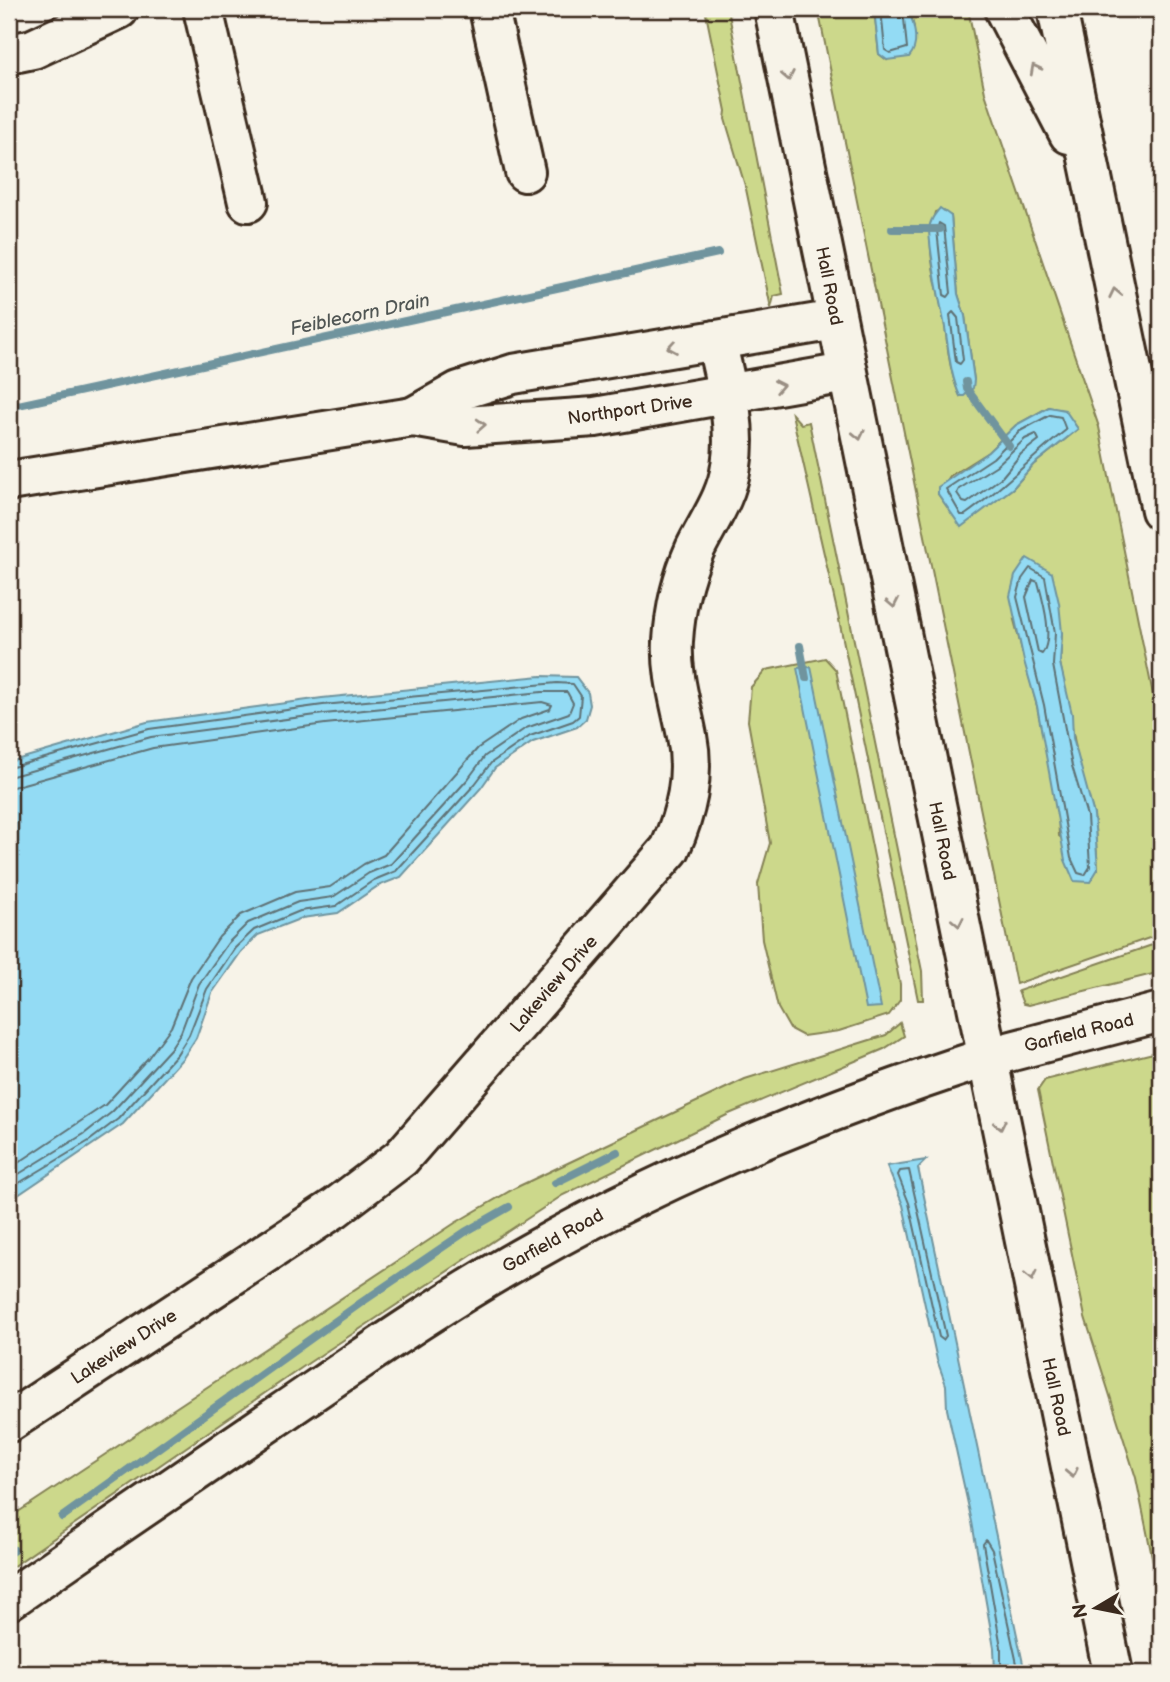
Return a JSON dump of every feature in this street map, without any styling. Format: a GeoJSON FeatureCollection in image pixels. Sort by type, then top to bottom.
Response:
{"type":"FeatureCollection","features":[{"type":"Feature","properties":{"kind":"main road"},"geometry":{"type":"LineString","coordinates":[[9,54],[33,49],[119,9]]}},
{"type":"Feature","properties":{"kind":"main road"},"geometry":{"type":"LineString","coordinates":[[204,9],[248,202]]}},
{"type":"Feature","properties":{"kind":"main road"},"geometry":{"type":"LineString","coordinates":[[489,9],[526,172]]}},
{"type":"Feature","properties":{"kind":"main road","name":"Hall Road"},"geometry":{"type":"LineString","coordinates":[[774,9],[985,1058],[1113,1673]]}},
{"type":"Feature","properties":{"kind":"main road"},"geometry":{"type":"LineString","coordinates":[[1003,9],[1090,173]]}},
{"type":"Feature","properties":{"kind":"main road"},"geometry":{"type":"LineString","coordinates":[[1057,9],[1161,510]]}},
{"type":"Feature","properties":{"kind":"main road","name":"Northport Drive"},"geometry":{"type":"LineString","coordinates":[[414,417],[459,391],[513,374],[836,320]]}},
{"type":"Feature","properties":{"kind":"main road","name":"Lakeview Drive"},"geometry":{"type":"LineString","coordinates":[[9,1422],[335,1208],[393,1165],[670,849],[682,822],[689,795],[690,765],[674,672],[677,607],[695,549],[713,517],[731,467],[733,445],[728,396],[716,340]]}},
{"type":"Feature","properties":{"kind":"main road","name":"Northport Drive"},"geometry":{"type":"LineString","coordinates":[[9,481],[414,417],[465,426],[538,422],[728,396],[846,373]]}},
{"type":"Feature","properties":{"kind":"main road","name":"Garfield Road"},"geometry":{"type":"LineString","coordinates":[[9,1600],[402,1331],[528,1253],[650,1190],[825,1113],[985,1058],[1161,1012]]}},
{"type":"Feature","properties":{"kind":"green space"},"geometry":{"type":"Polygon","coordinates":[[[705,9],[728,9],[783,294],[774,296],[771,308],[746,189],[725,119],[726,111],[705,9]]]}},
{"type":"Feature","properties":{"kind":"green space"},"geometry":{"type":"Polygon","coordinates":[[[818,9],[874,9],[879,54],[887,60],[914,27],[909,9],[968,9],[985,93],[1099,427],[1161,734],[1161,934],[1016,984],[818,9]],[[935,212],[932,226],[931,255],[948,353],[960,396],[974,380],[965,316],[958,294],[951,216],[935,212]],[[1049,407],[1016,425],[988,452],[950,476],[938,494],[961,526],[1013,488],[1033,465],[1078,429],[1073,422],[1049,407]],[[1014,620],[1037,706],[1058,813],[1059,836],[1098,869],[1094,815],[1079,765],[1060,663],[1062,633],[1014,620]]]}},
{"type":"Feature","properties":{"kind":"green space"},"geometry":{"type":"Polygon","coordinates":[[[792,414],[801,424],[809,422],[922,971],[923,1000],[918,1000],[838,615],[792,414]]]}},
{"type":"Feature","properties":{"kind":"green space"},"geometry":{"type":"Polygon","coordinates":[[[825,658],[836,670],[900,984],[900,1000],[889,1015],[839,1031],[803,1036],[790,1029],[778,1008],[762,940],[758,884],[770,843],[748,721],[751,687],[766,670],[825,658]]]}},
{"type":"Feature","properties":{"kind":"green space"},"geometry":{"type":"Polygon","coordinates":[[[1161,942],[1161,972],[1028,1005],[1023,1004],[1018,991],[1161,942]]]}},
{"type":"Feature","properties":{"kind":"green space"},"geometry":{"type":"Polygon","coordinates":[[[900,1023],[904,1036],[884,1049],[729,1114],[563,1195],[310,1362],[9,1569],[9,1518],[455,1223],[515,1188],[745,1079],[886,1035],[900,1023]]]}},
{"type":"Feature","properties":{"kind":"green space"},"geometry":{"type":"Polygon","coordinates":[[[1161,1051],[1161,1601],[1136,1478],[1085,1317],[1038,1090],[1045,1080],[1161,1051]]]}},
{"type":"Feature","properties":{"kind":"water"},"geometry":{"type":"Polygon","coordinates":[[[874,9],[909,9],[915,46],[909,57],[887,60],[879,54],[874,9]]]}},
{"type":"Feature","properties":{"kind":"water"},"geometry":{"type":"Polygon","coordinates":[[[940,208],[951,216],[958,294],[965,316],[974,380],[973,388],[964,396],[960,396],[951,369],[931,254],[929,227],[940,208]]]}},
{"type":"Feature","properties":{"kind":"water"},"geometry":{"type":"Polygon","coordinates":[[[1049,407],[1065,410],[1078,429],[1033,465],[1013,488],[961,527],[938,494],[938,487],[988,452],[1016,425],[1049,407]]]}},
{"type":"Feature","properties":{"kind":"water"},"geometry":{"type":"Polygon","coordinates":[[[1027,558],[1052,573],[1059,603],[1062,633],[1060,663],[1072,714],[1073,738],[1094,815],[1098,869],[1090,882],[1074,881],[1065,860],[1037,706],[1010,596],[1015,576],[1027,558]]]}},
{"type":"Feature","properties":{"kind":"water"},"geometry":{"type":"Polygon","coordinates":[[[811,667],[881,1007],[866,1008],[797,668],[811,667]]]}},
{"type":"Feature","properties":{"kind":"water"},"geometry":{"type":"Polygon","coordinates":[[[541,676],[576,677],[588,693],[590,705],[586,719],[577,727],[533,742],[495,768],[481,788],[401,877],[378,886],[338,913],[302,918],[258,935],[241,952],[212,993],[196,1038],[183,1058],[123,1124],[18,1195],[9,1196],[9,762],[147,722],[322,698],[541,676]]]}},
{"type":"Feature","properties":{"kind":"water"},"geometry":{"type":"Polygon","coordinates":[[[926,1160],[918,1168],[1025,1673],[995,1673],[994,1648],[972,1522],[947,1409],[946,1385],[937,1360],[903,1205],[887,1166],[926,1160]]]}},
{"type":"Feature","properties":{"kind":"waterway","name":"Feiblecorn Drain"},"geometry":{"type":"LineString","coordinates":[[892,229],[940,229]]}},
{"type":"Feature","properties":{"kind":"waterway","name":"Feiblecorn Drain"},"geometry":{"type":"LineString","coordinates":[[9,407],[718,253]]}},
{"type":"Feature","properties":{"kind":"waterway","name":"Feiblecorn Drain"},"geometry":{"type":"LineString","coordinates":[[966,382],[967,389],[1009,446]]}},
{"type":"Feature","properties":{"kind":"waterway"},"geometry":{"type":"LineString","coordinates":[[800,646],[806,678]]}},
{"type":"Feature","properties":{"kind":"waterway"},"geometry":{"type":"LineString","coordinates":[[555,1183],[617,1152]]}},
{"type":"Feature","properties":{"kind":"waterway"},"geometry":{"type":"LineString","coordinates":[[62,1517],[362,1302],[465,1232],[509,1207]]}},
{"type":"Feature","properties":{"kind":"waterway"},"geometry":{"type":"LineString","coordinates":[[9,1553],[14,1550]]}}]}
